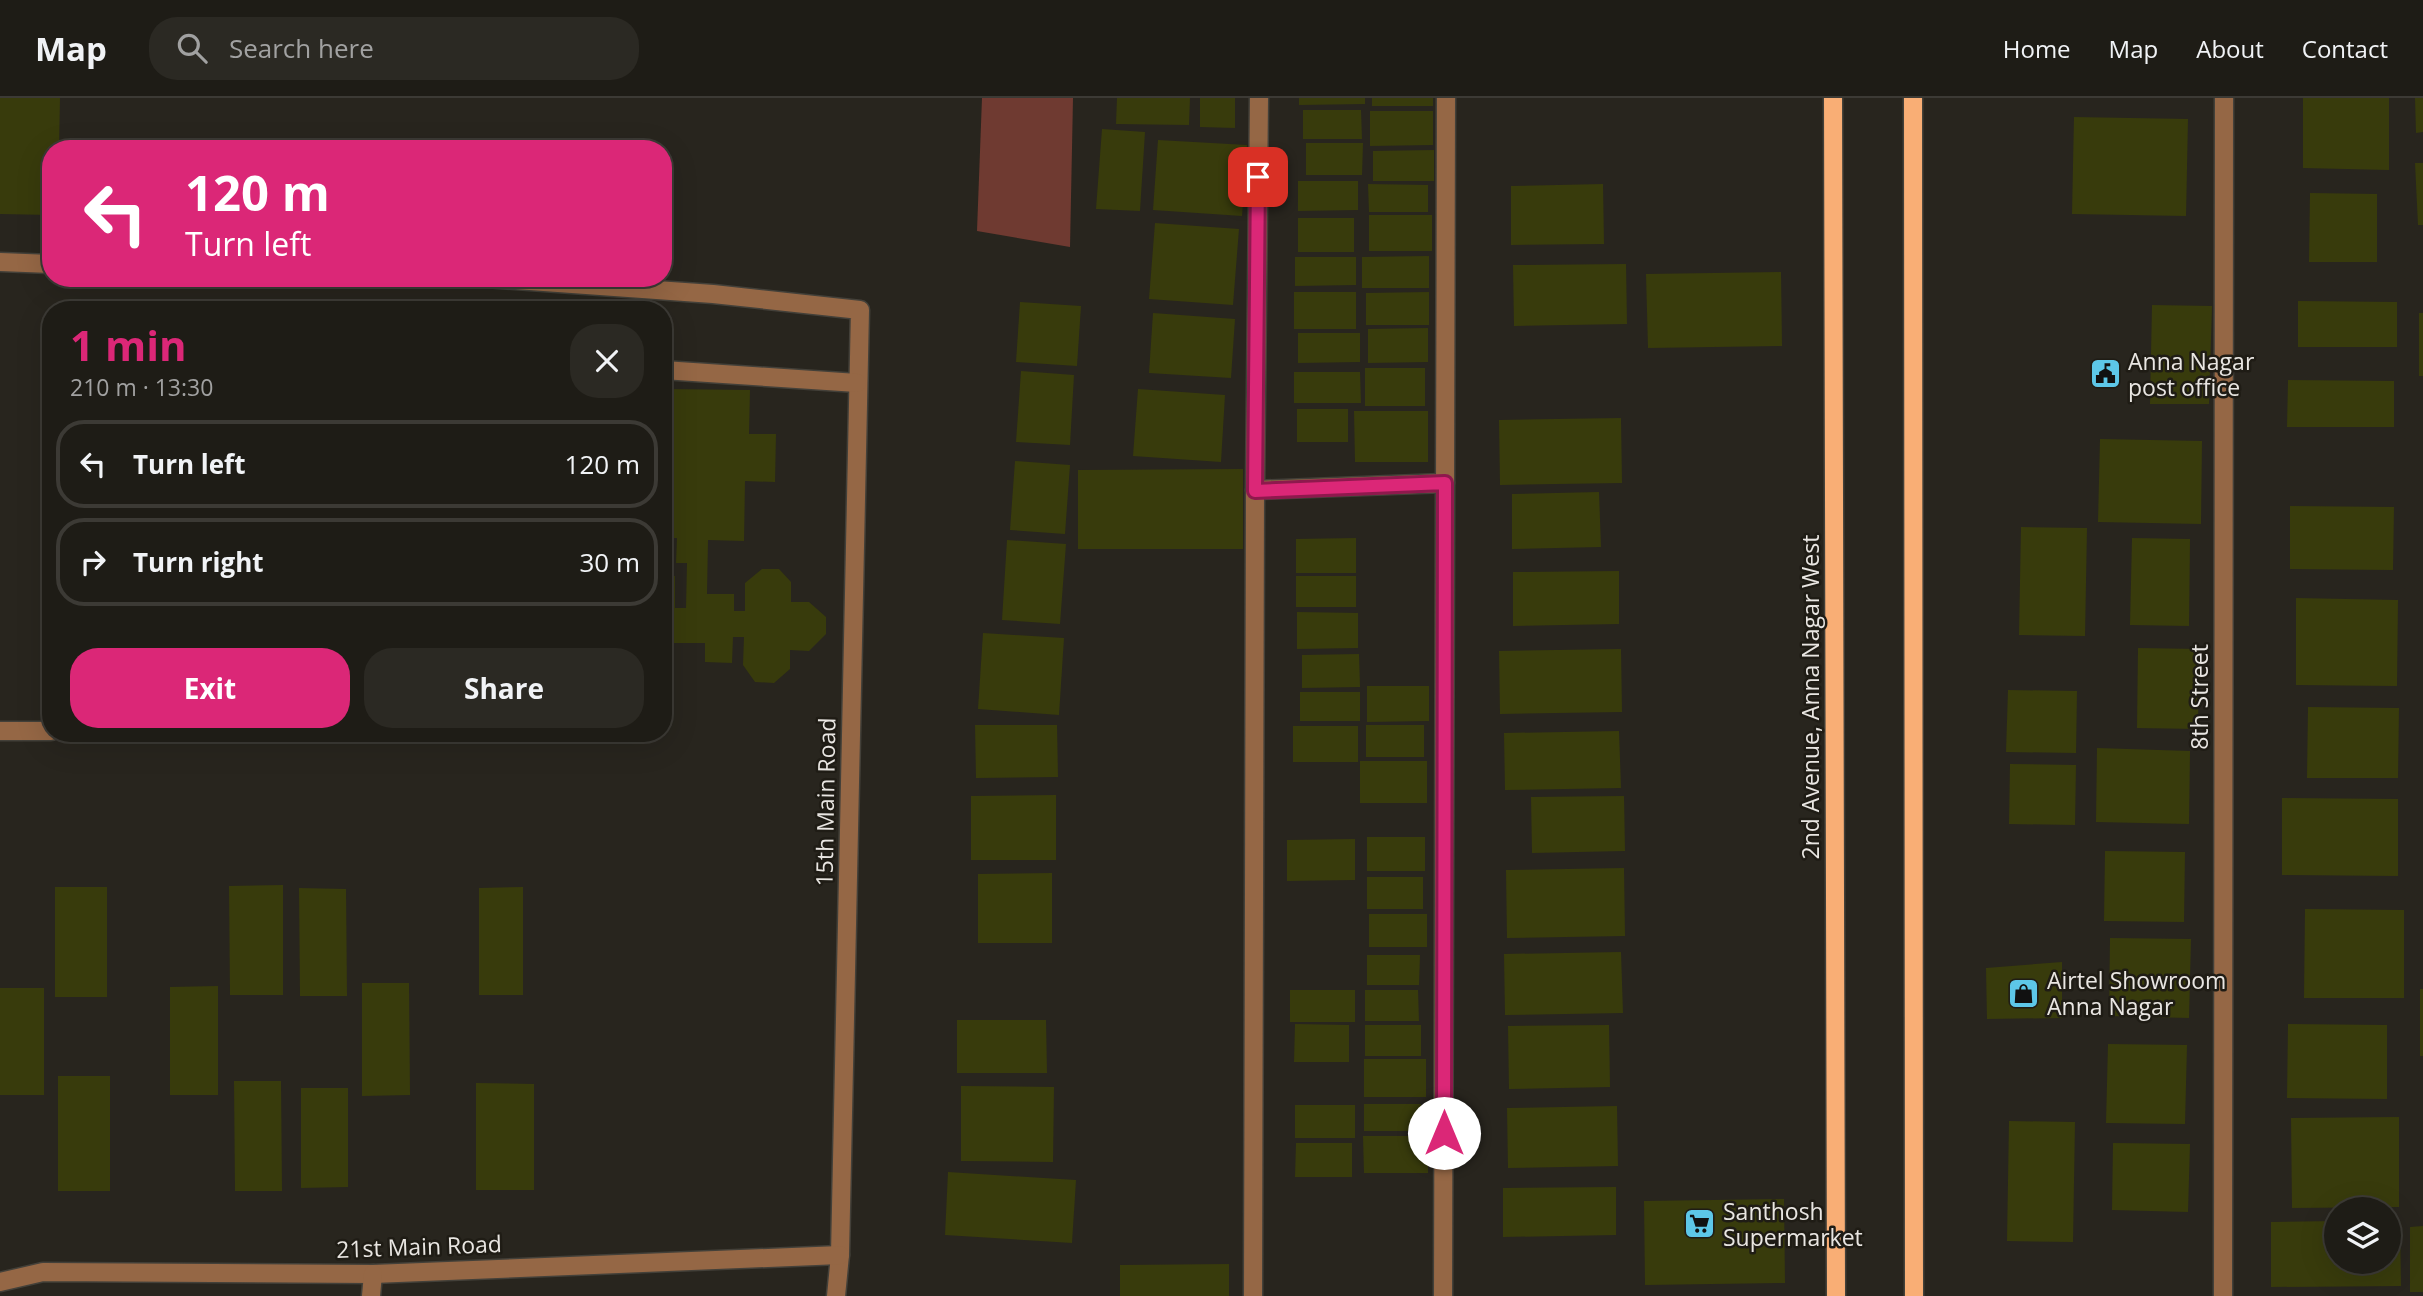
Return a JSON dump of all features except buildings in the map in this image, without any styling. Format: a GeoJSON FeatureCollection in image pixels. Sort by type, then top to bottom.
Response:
{"type":"FeatureCollection","features":[{"type":"Feature","properties":{"kind":"main road","name":"2nd Avenue, Anna Nagar West"},"geometry":{"type":"LineString","coordinates":[[1833,98],[1836,1296]]}},
{"type":"Feature","properties":{"kind":"main road"},"geometry":{"type":"LineString","coordinates":[[1913,98],[1914,1296]]}},
{"type":"Feature","properties":{"kind":"street"},"geometry":{"type":"LineString","coordinates":[[1253,1296],[1259,98]]}},
{"type":"Feature","properties":{"kind":"street"},"geometry":{"type":"LineString","coordinates":[[1443,1296],[1446,98]]}},
{"type":"Feature","properties":{"kind":"street","name":"8th Street"},"geometry":{"type":"LineString","coordinates":[[2223,1296],[2224,98]]}},
{"type":"Feature","properties":{"kind":"street"},"geometry":{"type":"LineString","coordinates":[[0,262],[42,264]]}},
{"type":"Feature","properties":{"kind":"street","name":"15th Main Road"},"geometry":{"type":"LineString","coordinates":[[614,287],[713,294],[860,310],[840,1255],[836,1296]]}},
{"type":"Feature","properties":{"kind":"street"},"geometry":{"type":"LineString","coordinates":[[672,371],[857,383]]}},
{"type":"Feature","properties":{"kind":"street"},"geometry":{"type":"LineString","coordinates":[[1255,491],[1445,483]]}},
{"type":"Feature","properties":{"kind":"street"},"geometry":{"type":"LineString","coordinates":[[0,731],[42,732]]}},
{"type":"Feature","properties":{"kind":"street","name":"21st Main Road"},"geometry":{"type":"LineString","coordinates":[[0,1282],[43,1272],[373,1274],[840,1255]]}},
{"type":"Feature","properties":{"kind":"street"},"geometry":{"type":"LineString","coordinates":[[371,1296],[373,1274]]}},
{"type":"Feature","properties":{"kind":"shaded area"},"geometry":{"type":"Polygon","coordinates":[[[982,98],[1073,98],[1070,247],[977,231],[982,98]]]}},
{"type":"Feature","properties":{"kind":"place","name":"Anna Nagar post office"},"geometry":{"type":"Point","coordinates":[2105,374]}},
{"type":"Feature","properties":{"kind":"place","name":"Airtel Showroom Anna Nagar"},"geometry":{"type":"Point","coordinates":[2024,993]}},
{"type":"Feature","properties":{"kind":"place","name":"Santhosh Supermarket"},"geometry":{"type":"Point","coordinates":[1700,1224]}},
{"type":"Feature","properties":{"kind":"route"},"geometry":{"type":"LineString","coordinates":[[1258,177],[1255,491],[1445,483],[1444,1133]]}}]}
